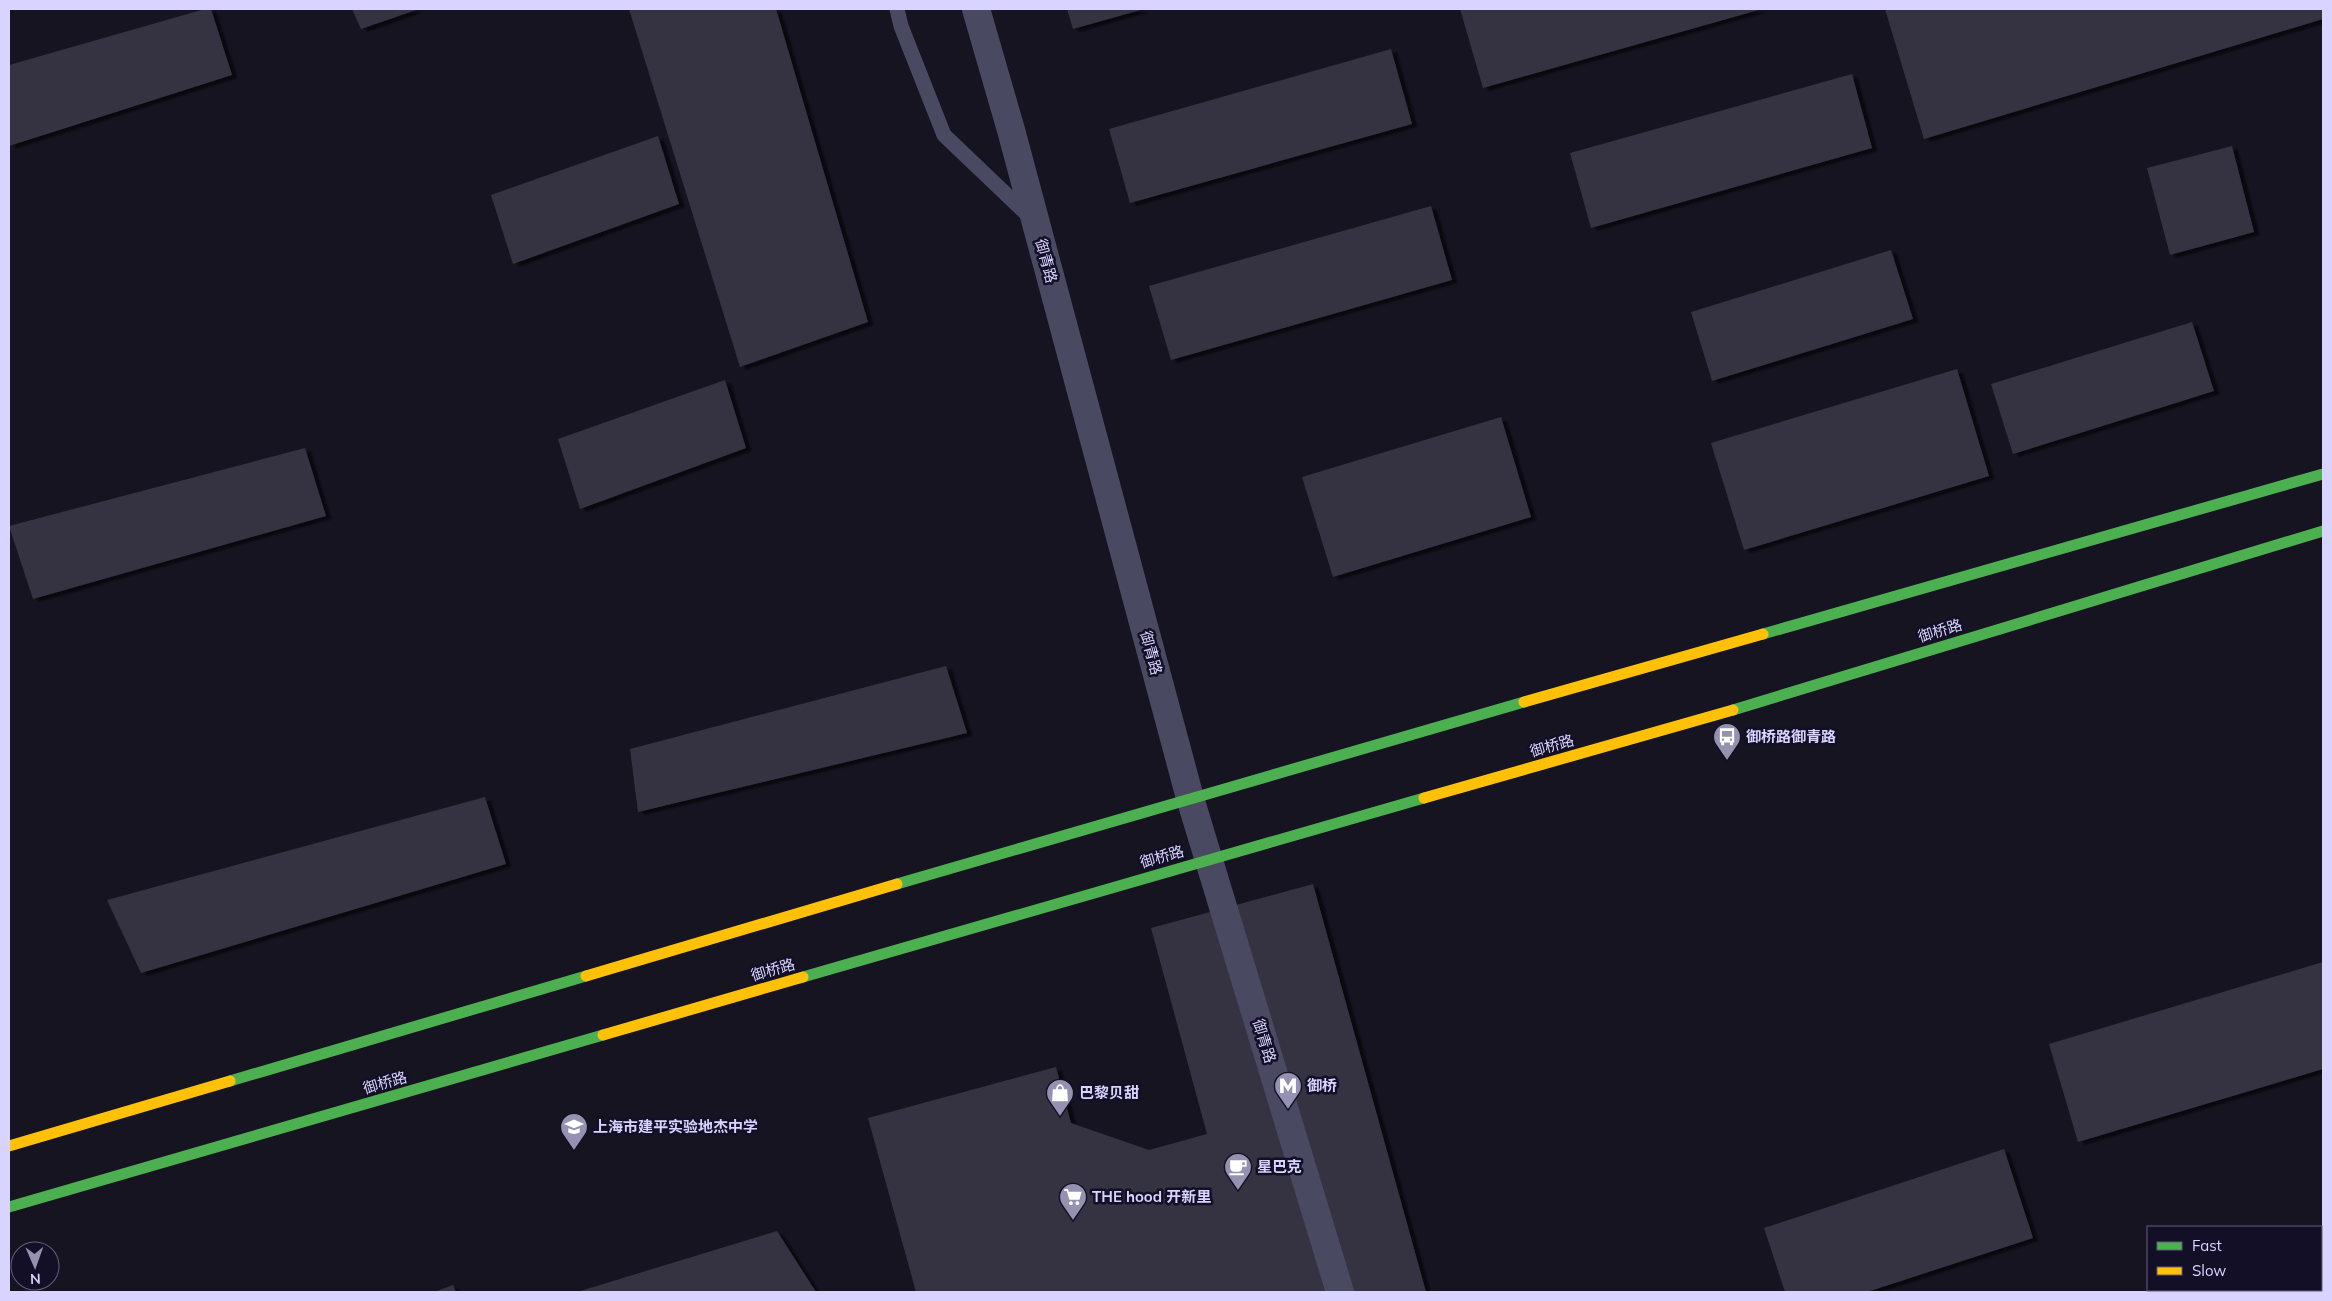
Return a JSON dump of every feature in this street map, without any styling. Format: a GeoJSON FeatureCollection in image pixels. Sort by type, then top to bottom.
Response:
{"type":"FeatureCollection","features":[{"type":"Feature","properties":{"kind":"main road"},"geometry":{"type":"LineString","coordinates":[[9,1146],[1190,798],[2323,474]]}},
{"type":"Feature","properties":{"kind":"main road","name":"御桥路"},"geometry":{"type":"LineString","coordinates":[[9,1207],[1208,859],[1715,715],[2323,531]]}},
{"type":"Feature","properties":{"kind":"street","name":"御青路"},"geometry":{"type":"LineString","coordinates":[[976,9],[1190,798],[1340,1292]]}},
{"type":"Feature","properties":{"kind":"lane"},"geometry":{"type":"LineString","coordinates":[[897,9],[901,26],[944,135],[1035,222]]}},
{"type":"Feature","properties":{"kind":"building"},"geometry":{"type":"Polygon","coordinates":[[[205,9],[211,9],[232,75],[9,146],[9,65],[205,9]]]}},
{"type":"Feature","properties":{"kind":"building"},"geometry":{"type":"Polygon","coordinates":[[[352,9],[419,9],[361,29],[352,9]]]}},
{"type":"Feature","properties":{"kind":"building"},"geometry":{"type":"Polygon","coordinates":[[[629,9],[776,9],[868,322],[740,367],[629,9]]]}},
{"type":"Feature","properties":{"kind":"building"},"geometry":{"type":"Polygon","coordinates":[[[1067,9],[1144,9],[1073,29],[1067,9]]]}},
{"type":"Feature","properties":{"kind":"building"},"geometry":{"type":"Polygon","coordinates":[[[1460,9],[1762,9],[1483,88],[1460,9]]]}},
{"type":"Feature","properties":{"kind":"building"},"geometry":{"type":"Polygon","coordinates":[[[1885,9],[2323,9],[2323,19],[1924,139],[1885,9]]]}},
{"type":"Feature","properties":{"kind":"building"},"geometry":{"type":"Polygon","coordinates":[[[1391,49],[1412,124],[1130,203],[1109,129],[1391,49]]]}},
{"type":"Feature","properties":{"kind":"building"},"geometry":{"type":"Polygon","coordinates":[[[1852,74],[1872,148],[1591,228],[1570,153],[1852,74]]]}},
{"type":"Feature","properties":{"kind":"building"},"geometry":{"type":"Polygon","coordinates":[[[658,136],[679,204],[513,264],[491,195],[658,136]]]}},
{"type":"Feature","properties":{"kind":"building"},"geometry":{"type":"Polygon","coordinates":[[[2232,146],[2254,232],[2170,255],[2147,168],[2232,146]]]}},
{"type":"Feature","properties":{"kind":"building"},"geometry":{"type":"Polygon","coordinates":[[[1431,206],[1452,280],[1171,360],[1149,286],[1431,206]]]}},
{"type":"Feature","properties":{"kind":"building"},"geometry":{"type":"Polygon","coordinates":[[[1891,250],[1913,319],[1712,381],[1691,312],[1891,250]]]}},
{"type":"Feature","properties":{"kind":"building"},"geometry":{"type":"Polygon","coordinates":[[[2192,322],[2214,391],[2013,454],[1991,384],[2192,322]]]}},
{"type":"Feature","properties":{"kind":"building"},"geometry":{"type":"Polygon","coordinates":[[[1957,369],[1989,476],[1744,550],[1711,443],[1957,369]]]}},
{"type":"Feature","properties":{"kind":"building"},"geometry":{"type":"Polygon","coordinates":[[[725,380],[746,448],[580,509],[558,439],[725,380]]]}},
{"type":"Feature","properties":{"kind":"building"},"geometry":{"type":"Polygon","coordinates":[[[1501,417],[1531,517],[1333,577],[1302,477],[1501,417]]]}},
{"type":"Feature","properties":{"kind":"building"},"geometry":{"type":"Polygon","coordinates":[[[305,448],[326,516],[33,599],[9,526],[305,448]]]}},
{"type":"Feature","properties":{"kind":"building"},"geometry":{"type":"Polygon","coordinates":[[[946,666],[967,733],[638,812],[630,749],[946,666]]]}},
{"type":"Feature","properties":{"kind":"building"},"geometry":{"type":"Polygon","coordinates":[[[485,797],[506,864],[141,973],[107,900],[485,797]]]}},
{"type":"Feature","properties":{"kind":"building"},"geometry":{"type":"Polygon","coordinates":[[[1313,884],[1426,1292],[916,1292],[868,1118],[1056,1067],[1071,1123],[1149,1150],[1207,1134],[1151,928],[1313,884]]]}},
{"type":"Feature","properties":{"kind":"building"},"geometry":{"type":"Polygon","coordinates":[[[2323,962],[2323,1069],[2078,1142],[2049,1044],[2323,962]]]}},
{"type":"Feature","properties":{"kind":"building"},"geometry":{"type":"Polygon","coordinates":[[[2004,1149],[2033,1238],[1867,1292],[1785,1292],[1764,1228],[2004,1149]]]}},
{"type":"Feature","properties":{"kind":"building"},"geometry":{"type":"Polygon","coordinates":[[[777,1231],[816,1292],[577,1292],[777,1231]]]}},
{"type":"Feature","properties":{"kind":"building"},"geometry":{"type":"Polygon","coordinates":[[[453,1285],[456,1292],[434,1292],[453,1285]]]}},
{"type":"Feature","properties":{"kind":"traffic: fast"},"geometry":{"type":"LineString","coordinates":[[1763,634],[2323,474]]}},
{"type":"Feature","properties":{"kind":"traffic: fast"},"geometry":{"type":"LineString","coordinates":[[1733,710],[2323,531]]}},
{"type":"Feature","properties":{"kind":"traffic: fast"},"geometry":{"type":"LineString","coordinates":[[897,884],[1524,702]]}},
{"type":"Feature","properties":{"kind":"traffic: fast"},"geometry":{"type":"LineString","coordinates":[[803,977],[1424,798]]}},
{"type":"Feature","properties":{"kind":"traffic: fast"},"geometry":{"type":"LineString","coordinates":[[230,1081],[586,976]]}},
{"type":"Feature","properties":{"kind":"traffic: fast"},"geometry":{"type":"LineString","coordinates":[[9,1207],[603,1035]]}},
{"type":"Feature","properties":{"kind":"traffic: slow"},"geometry":{"type":"LineString","coordinates":[[1524,702],[1763,634]]}},
{"type":"Feature","properties":{"kind":"traffic: slow"},"geometry":{"type":"LineString","coordinates":[[1424,798],[1733,710]]}},
{"type":"Feature","properties":{"kind":"traffic: slow"},"geometry":{"type":"LineString","coordinates":[[586,976],[897,884]]}},
{"type":"Feature","properties":{"kind":"traffic: slow"},"geometry":{"type":"LineString","coordinates":[[603,1035],[803,977]]}},
{"type":"Feature","properties":{"kind":"traffic: slow"},"geometry":{"type":"LineString","coordinates":[[9,1146],[230,1081]]}},
{"type":"Feature","properties":{"kind":"place","name":"御桥路御青路"},"geometry":{"type":"Point","coordinates":[1727,761]}},
{"type":"Feature","properties":{"kind":"place","name":"御桥"},"geometry":{"type":"Point","coordinates":[1288,1110]}},
{"type":"Feature","properties":{"kind":"place","name":"巴黎贝甜"},"geometry":{"type":"Point","coordinates":[1060,1117]}},
{"type":"Feature","properties":{"kind":"place","name":"上海市建平实验地杰中学"},"geometry":{"type":"Point","coordinates":[574,1151]}},
{"type":"Feature","properties":{"kind":"place","name":"星巴克"},"geometry":{"type":"Point","coordinates":[1238,1191]}},
{"type":"Feature","properties":{"kind":"place","name":"THE hood 开新里"},"geometry":{"type":"Point","coordinates":[1073,1221]}}]}
